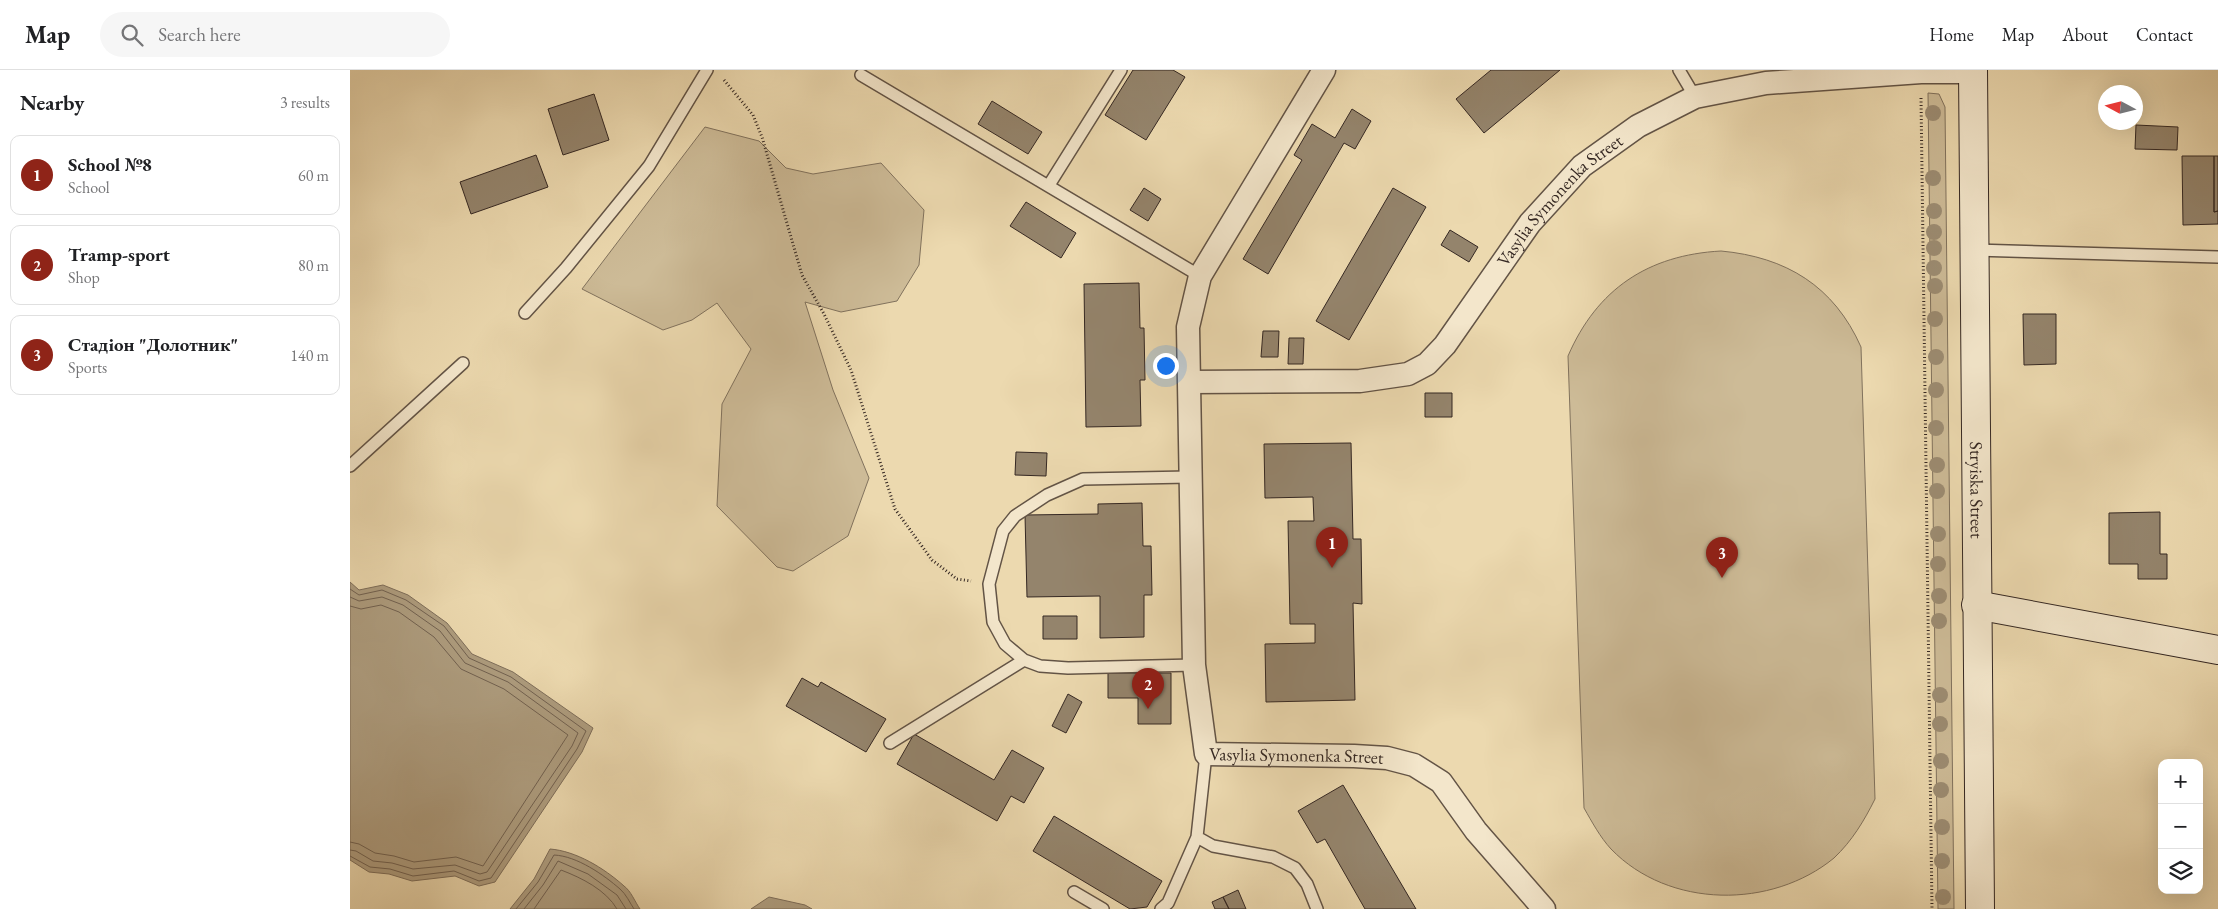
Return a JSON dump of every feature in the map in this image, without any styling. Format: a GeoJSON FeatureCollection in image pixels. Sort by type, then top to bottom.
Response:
{"type":"FeatureCollection","features":[{"type":"Feature","properties":{"kind":"main road","name":"Stryiska Street"},"geometry":{"type":"LineString","coordinates":[[1973,71],[1980,909]]}},
{"type":"Feature","properties":{"kind":"main road"},"geometry":{"type":"LineString","coordinates":[[1976,605],[2218,650]]}},
{"type":"Feature","properties":{"kind":"street","name":"Vasylia Symonenka Street"},"geometry":{"type":"LineString","coordinates":[[1324,70],[1200,276],[1188,327],[1190,382],[1189,477],[1194,665],[1206,754],[1354,756],[1387,758],[1414,765],[1441,782],[1476,830],[1544,909]]}},
{"type":"Feature","properties":{"kind":"street","name":"Vasylia Symonenka Street"},"geometry":{"type":"LineString","coordinates":[[1190,382],[1360,381],[1408,374],[1427,364],[1445,345],[1530,223],[1582,166],[1638,126],[1695,97],[1766,83],[1921,72],[1973,71]]}},
{"type":"Feature","properties":{"kind":"lane"},"geometry":{"type":"LineString","coordinates":[[525,313],[566,268],[649,166],[707,70]]}},
{"type":"Feature","properties":{"kind":"lane"},"geometry":{"type":"LineString","coordinates":[[1048,185],[1121,70]]}},
{"type":"Feature","properties":{"kind":"lane"},"geometry":{"type":"LineString","coordinates":[[1679,70],[1695,97]]}},
{"type":"Feature","properties":{"kind":"lane"},"geometry":{"type":"LineString","coordinates":[[861,75],[1200,276]]}},
{"type":"Feature","properties":{"kind":"lane"},"geometry":{"type":"LineString","coordinates":[[1974,250],[2218,258]]}},
{"type":"Feature","properties":{"kind":"lane"},"geometry":{"type":"LineString","coordinates":[[350,466],[463,363]]}},
{"type":"Feature","properties":{"kind":"lane"},"geometry":{"type":"LineString","coordinates":[[1189,477],[1083,479],[1047,495],[1014,516],[1003,531],[989,584],[993,622],[1005,644],[1024,660],[1040,666],[1068,668],[1194,665]]}},
{"type":"Feature","properties":{"kind":"lane"},"geometry":{"type":"LineString","coordinates":[[890,743],[1024,660]]}},
{"type":"Feature","properties":{"kind":"lane"},"geometry":{"type":"LineString","coordinates":[[1161,909],[1168,904],[1197,837],[1206,754]]}},
{"type":"Feature","properties":{"kind":"lane"},"geometry":{"type":"LineString","coordinates":[[1197,837],[1213,846],[1273,857],[1295,868],[1307,884],[1317,909]]}},
{"type":"Feature","properties":{"kind":"lane"},"geometry":{"type":"LineString","coordinates":[[1074,892],[1103,909]]}},
{"type":"Feature","properties":{"kind":"path"},"geometry":{"type":"LineString","coordinates":[[1921,72],[1932,909]]}},
{"type":"Feature","properties":{"kind":"path"},"geometry":{"type":"LineString","coordinates":[[722,78],[752,115],[759,130],[802,275],[824,314],[851,370],[895,509],[932,560],[957,579],[989,584]]}},
{"type":"Feature","properties":{"kind":"shaded area"},"geometry":{"type":"Polygon","coordinates":[[[1928,93],[1939,94],[1945,107],[1954,909],[1938,909],[1928,93]]]}},
{"type":"Feature","properties":{"kind":"shaded area"},"geometry":{"type":"Polygon","coordinates":[[[705,127],[759,141],[786,168],[813,174],[881,163],[924,210],[919,265],[897,301],[841,312],[805,302],[833,390],[869,478],[848,536],[793,571],[777,567],[717,506],[722,404],[751,349],[717,303],[692,320],[663,330],[582,289],[705,127]]]}},
{"type":"Feature","properties":{"kind":"shaded area"},"geometry":{"type":"Polygon","coordinates":[[[1721,251],[1745,254],[1766,260],[1787,268],[1805,278],[1822,291],[1837,307],[1861,347],[1875,799],[1862,823],[1846,845],[1834,858],[1809,875],[1781,887],[1751,893],[1721,895],[1691,892],[1662,883],[1635,869],[1611,849],[1596,829],[1584,808],[1568,356],[1580,332],[1594,312],[1610,294],[1628,280],[1648,268],[1670,260],[1695,254],[1721,251]]]}},
{"type":"Feature","properties":{"kind":"water"},"geometry":{"type":"Polygon","coordinates":[[[350,582],[359,590],[383,585],[408,595],[447,623],[472,654],[513,672],[593,728],[582,752],[495,882],[479,886],[455,876],[412,881],[389,874],[369,872],[350,860],[350,582]]]}},
{"type":"Feature","properties":{"kind":"water"},"geometry":{"type":"Polygon","coordinates":[[[550,849],[560,850],[580,857],[608,873],[626,888],[640,909],[510,909],[534,879],[550,849]]]}},
{"type":"Feature","properties":{"kind":"water"},"geometry":{"type":"Polygon","coordinates":[[[769,897],[805,905],[812,909],[751,909],[769,897]]]}},
{"type":"Feature","properties":{"kind":"building"},"geometry":{"type":"Polygon","coordinates":[[[1133,70],[1173,70],[1185,77],[1146,140],[1105,115],[1133,70]]]}},
{"type":"Feature","properties":{"kind":"building"},"geometry":{"type":"Polygon","coordinates":[[[1491,70],[1560,70],[1484,133],[1456,99],[1491,70]]]}},
{"type":"Feature","properties":{"kind":"building"},"geometry":{"type":"Polygon","coordinates":[[[594,94],[609,140],[563,155],[548,109],[594,94]]]}},
{"type":"Feature","properties":{"kind":"building"},"geometry":{"type":"Polygon","coordinates":[[[992,101],[1042,132],[1028,154],[978,124],[992,101]]]}},
{"type":"Feature","properties":{"kind":"building"},"geometry":{"type":"Polygon","coordinates":[[[1352,109],[1371,121],[1355,149],[1344,143],[1268,274],[1243,259],[1302,160],[1294,155],[1312,124],[1335,138],[1352,109]]]}},
{"type":"Feature","properties":{"kind":"building"},"geometry":{"type":"Polygon","coordinates":[[[2143,125],[2178,127],[2177,150],[2135,149],[2136,130],[2143,130],[2143,125]]]}},
{"type":"Feature","properties":{"kind":"building"},"geometry":{"type":"Polygon","coordinates":[[[536,155],[548,187],[471,214],[460,182],[536,155]]]}},
{"type":"Feature","properties":{"kind":"building"},"geometry":{"type":"Polygon","coordinates":[[[2182,156],[2214,156],[2214,212],[2218,211],[2218,224],[2183,225],[2182,156]]]}},
{"type":"Feature","properties":{"kind":"building"},"geometry":{"type":"Polygon","coordinates":[[[2214,156],[2218,156],[2218,211],[2214,212],[2214,156]]]}},
{"type":"Feature","properties":{"kind":"building"},"geometry":{"type":"Polygon","coordinates":[[[1144,188],[1161,199],[1148,221],[1130,210],[1144,188]]]}},
{"type":"Feature","properties":{"kind":"building"},"geometry":{"type":"Polygon","coordinates":[[[1393,188],[1426,207],[1349,340],[1316,321],[1393,188]]]}},
{"type":"Feature","properties":{"kind":"building"},"geometry":{"type":"Polygon","coordinates":[[[1026,202],[1076,233],[1061,258],[1010,226],[1026,202]]]}},
{"type":"Feature","properties":{"kind":"building"},"geometry":{"type":"Polygon","coordinates":[[[1450,230],[1478,247],[1469,262],[1441,245],[1450,230]]]}},
{"type":"Feature","properties":{"kind":"building"},"geometry":{"type":"Polygon","coordinates":[[[1139,283],[1140,328],[1144,328],[1145,380],[1140,380],[1141,426],[1086,427],[1084,284],[1139,283]]]}},
{"type":"Feature","properties":{"kind":"building"},"geometry":{"type":"Polygon","coordinates":[[[2023,314],[2056,314],[2056,364],[2024,365],[2023,314]]]}},
{"type":"Feature","properties":{"kind":"building"},"geometry":{"type":"Polygon","coordinates":[[[1263,331],[1279,331],[1278,357],[1261,357],[1263,331]]]}},
{"type":"Feature","properties":{"kind":"building"},"geometry":{"type":"Polygon","coordinates":[[[1289,338],[1304,338],[1303,364],[1288,364],[1289,338]]]}},
{"type":"Feature","properties":{"kind":"building"},"geometry":{"type":"Polygon","coordinates":[[[1425,393],[1452,393],[1452,417],[1425,417],[1425,393]]]}},
{"type":"Feature","properties":{"kind":"building"},"geometry":{"type":"Polygon","coordinates":[[[1351,443],[1353,539],[1361,539],[1362,604],[1353,603],[1355,700],[1266,702],[1265,644],[1315,643],[1315,624],[1290,624],[1288,521],[1314,521],[1313,497],[1265,498],[1264,444],[1351,443]]]}},
{"type":"Feature","properties":{"kind":"building"},"geometry":{"type":"Polygon","coordinates":[[[1016,452],[1047,453],[1046,476],[1015,475],[1016,452]]]}},
{"type":"Feature","properties":{"kind":"building"},"geometry":{"type":"Polygon","coordinates":[[[1142,503],[1143,546],[1151,546],[1152,595],[1144,595],[1144,637],[1100,638],[1100,596],[1027,597],[1025,515],[1098,514],[1098,504],[1142,503]]]}},
{"type":"Feature","properties":{"kind":"building"},"geometry":{"type":"Polygon","coordinates":[[[2160,512],[2160,554],[2167,554],[2167,579],[2138,579],[2138,564],[2109,564],[2109,513],[2160,512]]]}},
{"type":"Feature","properties":{"kind":"building"},"geometry":{"type":"Polygon","coordinates":[[[1043,616],[1077,616],[1077,639],[1043,639],[1043,616]]]}},
{"type":"Feature","properties":{"kind":"building"},"geometry":{"type":"Polygon","coordinates":[[[1108,673],[1171,673],[1171,724],[1138,724],[1138,698],[1108,698],[1108,673]]]}},
{"type":"Feature","properties":{"kind":"building"},"geometry":{"type":"Polygon","coordinates":[[[802,678],[818,687],[821,682],[886,719],[866,752],[786,706],[802,678]]]}},
{"type":"Feature","properties":{"kind":"building"},"geometry":{"type":"Polygon","coordinates":[[[1068,694],[1082,702],[1066,733],[1052,726],[1068,694]]]}},
{"type":"Feature","properties":{"kind":"building"},"geometry":{"type":"Polygon","coordinates":[[[914,734],[994,780],[1012,750],[1044,768],[1024,803],[1011,796],[997,821],[897,764],[914,734]]]}},
{"type":"Feature","properties":{"kind":"building"},"geometry":{"type":"Polygon","coordinates":[[[1343,785],[1416,909],[1365,909],[1325,839],[1317,843],[1298,811],[1343,785]]]}},
{"type":"Feature","properties":{"kind":"building"},"geometry":{"type":"Polygon","coordinates":[[[1054,816],[1162,881],[1147,907],[1130,909],[1033,851],[1054,816]]]}},
{"type":"Feature","properties":{"kind":"building"},"geometry":{"type":"Polygon","coordinates":[[[1238,890],[1246,909],[1229,909],[1223,897],[1238,890]]]}},
{"type":"Feature","properties":{"kind":"building"},"geometry":{"type":"Polygon","coordinates":[[[1223,897],[1229,909],[1215,909],[1212,902],[1223,897]]]}},
{"type":"Feature","properties":{"kind":"place","name":"School №8"},"geometry":{"type":"Point","coordinates":[1332,568]}},
{"type":"Feature","properties":{"kind":"place","name":"Стадіон \"Долотник\""},"geometry":{"type":"Point","coordinates":[1722,578]}},
{"type":"Feature","properties":{"kind":"place","name":"Tramp-sport"},"geometry":{"type":"Point","coordinates":[1148,709]}}]}
